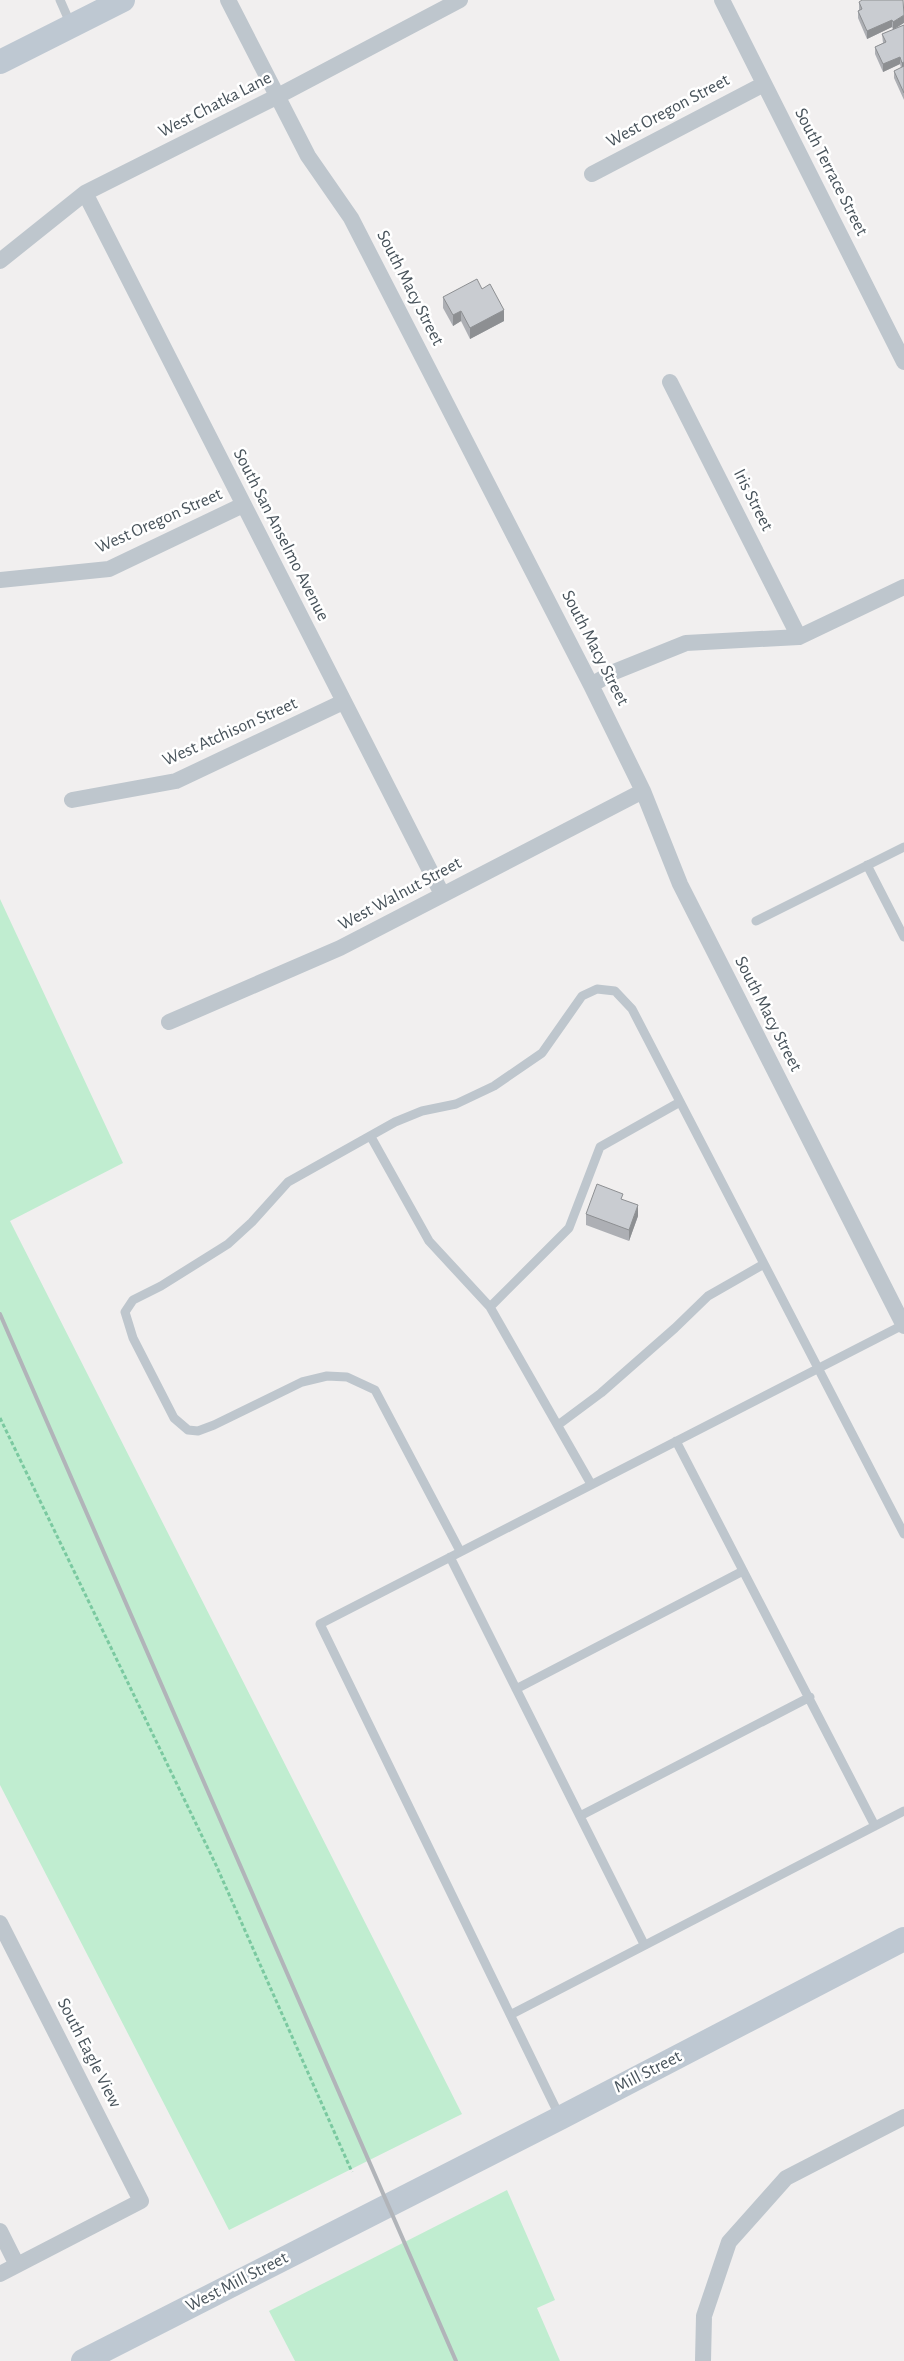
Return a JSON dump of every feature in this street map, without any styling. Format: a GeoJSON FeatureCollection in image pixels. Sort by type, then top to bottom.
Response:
{"type":"FeatureCollection","features":[{"type":"Feature","properties":{"kind":"main road"},"geometry":{"type":"LineString","coordinates":[[0,62],[123,0]]}},
{"type":"Feature","properties":{"kind":"main road","name":"Mill Street"},"geometry":{"type":"LineString","coordinates":[[390,2204],[904,1939]]}},
{"type":"Feature","properties":{"kind":"main road","name":"West Mill Street"},"geometry":{"type":"LineString","coordinates":[[83,2361],[390,2204]]}},
{"type":"Feature","properties":{"kind":"street","name":"South Macy Street"},"geometry":{"type":"LineString","coordinates":[[228,0],[308,156],[351,218],[591,685],[643,791],[680,884],[904,1325]]}},
{"type":"Feature","properties":{"kind":"street","name":"West Chatka Lane"},"geometry":{"type":"LineString","coordinates":[[0,262],[84,193],[278,96],[460,0]]}},
{"type":"Feature","properties":{"kind":"street","name":"South Terrace Street"},"geometry":{"type":"LineString","coordinates":[[722,0],[904,362]]}},
{"type":"Feature","properties":{"kind":"street","name":"West Oregon Street"},"geometry":{"type":"LineString","coordinates":[[592,174],[764,84]]}},
{"type":"Feature","properties":{"kind":"street","name":"South San Anselmo Avenue"},"geometry":{"type":"LineString","coordinates":[[84,193],[442,894]]}},
{"type":"Feature","properties":{"kind":"street","name":"Iris Street"},"geometry":{"type":"LineString","coordinates":[[670,382],[799,637]]}},
{"type":"Feature","properties":{"kind":"street","name":"West Oregon Street"},"geometry":{"type":"LineString","coordinates":[[0,580],[109,569],[243,505]]}},
{"type":"Feature","properties":{"kind":"street"},"geometry":{"type":"LineString","coordinates":[[591,685],[614,672],[686,643],[799,637],[904,587]]}},
{"type":"Feature","properties":{"kind":"street","name":"West Atchison Street"},"geometry":{"type":"LineString","coordinates":[[72,800],[176,781],[343,702]]}},
{"type":"Feature","properties":{"kind":"street","name":"West Walnut Street"},"geometry":{"type":"LineString","coordinates":[[169,1022],[340,948],[643,791]]}},
{"type":"Feature","properties":{"kind":"street","name":"South Eagle View"},"geometry":{"type":"LineString","coordinates":[[0,1923],[141,2201],[17,2265]]}},
{"type":"Feature","properties":{"kind":"street"},"geometry":{"type":"LineString","coordinates":[[703,2361],[704,2316],[729,2242],[786,2178],[904,2117]]}},
{"type":"Feature","properties":{"kind":"street"},"geometry":{"type":"LineString","coordinates":[[0,2231],[17,2265],[0,2274]]}},
{"type":"Feature","properties":{"kind":"lane"},"geometry":{"type":"LineString","coordinates":[[60,0],[72,25]]}},
{"type":"Feature","properties":{"kind":"lane"},"geometry":{"type":"LineString","coordinates":[[756,921],[904,847]]}},
{"type":"Feature","properties":{"kind":"lane"},"geometry":{"type":"LineString","coordinates":[[867,865],[904,936]]}},
{"type":"Feature","properties":{"kind":"lane"},"geometry":{"type":"LineString","coordinates":[[460,1551],[375,1390],[347,1377],[327,1376],[302,1382],[214,1425],[198,1431],[188,1430],[174,1418],[133,1338],[124,1312],[133,1300],[161,1286],[228,1244],[252,1222],[288,1182],[395,1122],[422,1111],[456,1104],[494,1086],[542,1053],[582,996],[597,989],[615,991],[632,1009],[904,1534]]}},
{"type":"Feature","properties":{"kind":"lane"},"geometry":{"type":"LineString","coordinates":[[490,1308],[569,1228],[600,1146],[680,1102]]}},
{"type":"Feature","properties":{"kind":"lane"},"geometry":{"type":"LineString","coordinates":[[371,1137],[429,1241],[490,1308],[591,1484]]}},
{"type":"Feature","properties":{"kind":"lane"},"geometry":{"type":"LineString","coordinates":[[558,1426],[601,1393],[675,1328],[708,1296],[764,1264]]}},
{"type":"Feature","properties":{"kind":"lane"},"geometry":{"type":"LineString","coordinates":[[560,2118],[512,2014],[320,1624],[904,1325]]}},
{"type":"Feature","properties":{"kind":"lane"},"geometry":{"type":"LineString","coordinates":[[676,1441],[875,1826]]}},
{"type":"Feature","properties":{"kind":"lane"},"geometry":{"type":"LineString","coordinates":[[450,1557],[644,1944]]}},
{"type":"Feature","properties":{"kind":"lane"},"geometry":{"type":"LineString","coordinates":[[516,1689],[743,1571]]}},
{"type":"Feature","properties":{"kind":"lane"},"geometry":{"type":"LineString","coordinates":[[580,1816],[810,1697]]}},
{"type":"Feature","properties":{"kind":"lane"},"geometry":{"type":"LineString","coordinates":[[512,2014],[904,1811]]}},
{"type":"Feature","properties":{"kind":"path"},"geometry":{"type":"LineString","coordinates":[[0,1418],[216,1865],[352,2172]]}},
{"type":"Feature","properties":{"kind":"green space"},"geometry":{"type":"Polygon","coordinates":[[[0,899],[123,1163],[10,1221],[462,2114],[229,2230],[0,1785],[0,899]]]}},
{"type":"Feature","properties":{"kind":"green space"},"geometry":{"type":"Polygon","coordinates":[[[507,2190],[555,2300],[537,2308],[560,2361],[295,2361],[269,2311],[507,2190]]]}},
{"type":"Feature","properties":{"kind":"building"},"geometry":{"type":"Polygon","coordinates":[[[862,0],[903,0],[904,15],[893,22],[892,20],[867,31],[858,11],[862,9],[859,2],[862,0]]]}},
{"type":"Feature","properties":{"kind":"building"},"geometry":{"type":"Polygon","coordinates":[[[904,25],[904,62],[902,63],[900,57],[883,64],[875,47],[886,42],[882,34],[904,25]]]}},
{"type":"Feature","properties":{"kind":"building"},"geometry":{"type":"Polygon","coordinates":[[[904,66],[904,93],[894,71],[904,66]]]}},
{"type":"Feature","properties":{"kind":"building"},"geometry":{"type":"Polygon","coordinates":[[[477,279],[482,289],[490,284],[504,310],[470,328],[461,311],[453,315],[443,297],[477,279]]]}},
{"type":"Feature","properties":{"kind":"building"},"geometry":{"type":"Polygon","coordinates":[[[597,1184],[623,1194],[621,1199],[638,1205],[629,1230],[586,1214],[597,1184]]]}},
{"type":"Feature","properties":{"kind":"railway"},"geometry":{"type":"LineString","coordinates":[[0,1314],[456,2361]]}}]}
